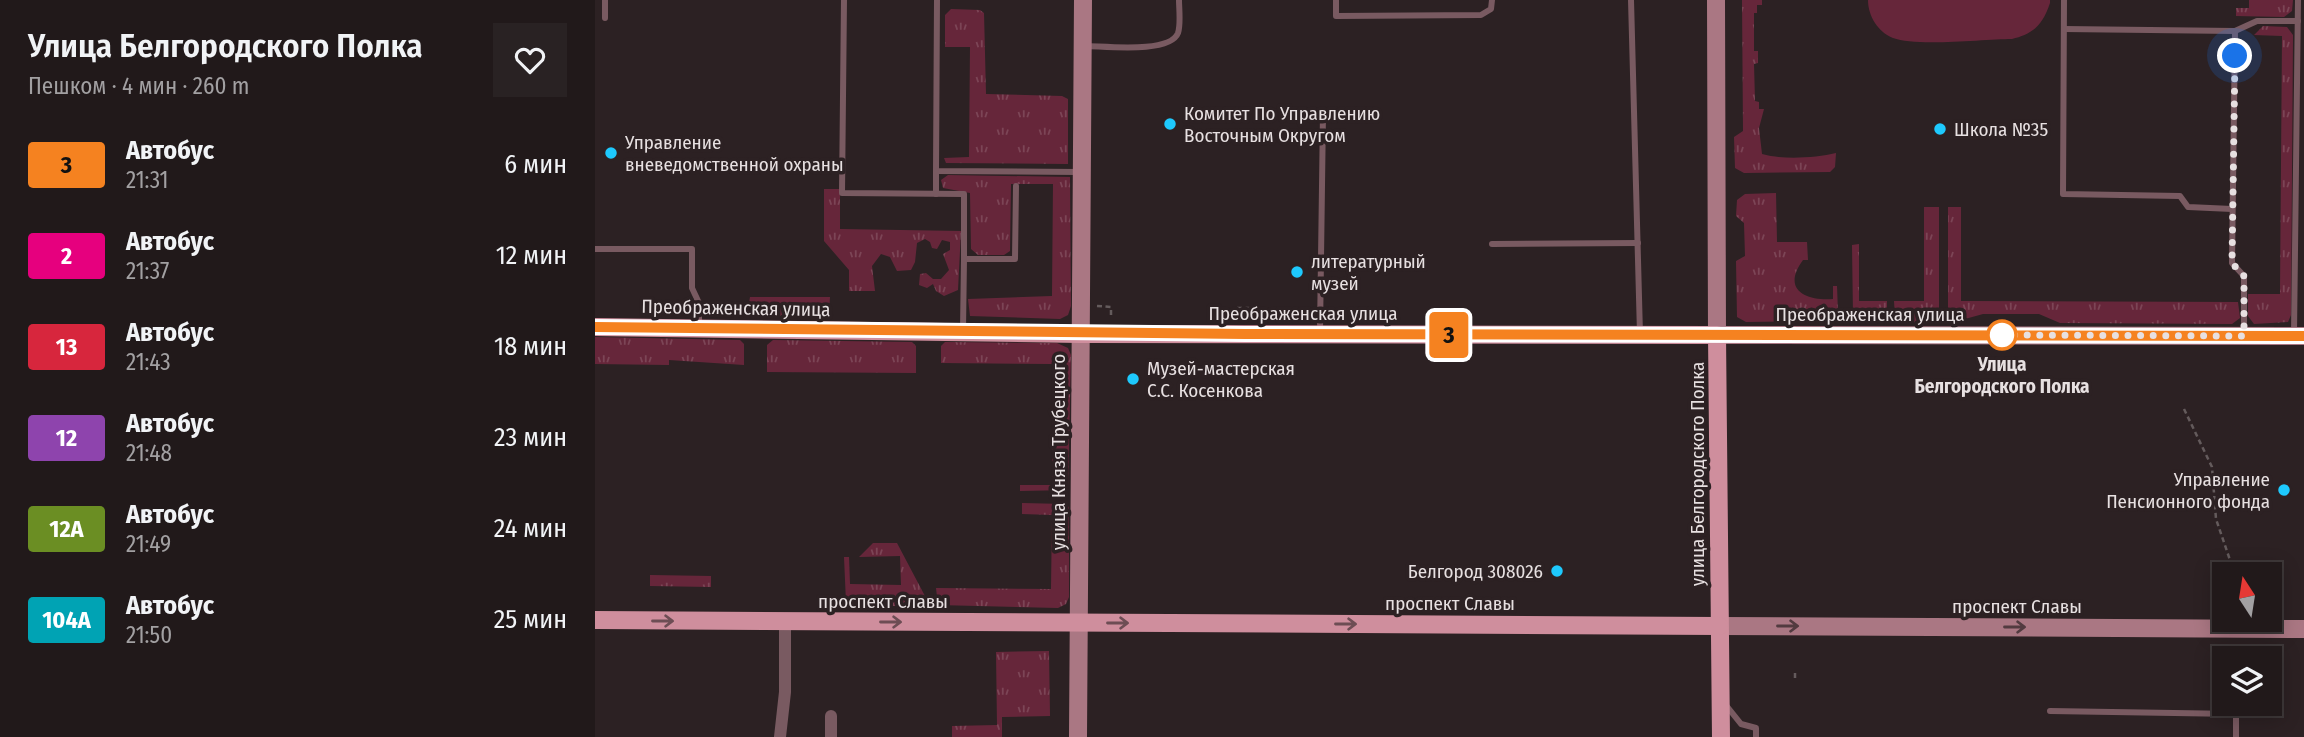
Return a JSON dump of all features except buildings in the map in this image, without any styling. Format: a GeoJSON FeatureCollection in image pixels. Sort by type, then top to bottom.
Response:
{"type":"FeatureCollection","features":[{"type":"Feature","properties":{"kind":"main road","name":"улица Князя Трубецкого"},"geometry":{"type":"LineString","coordinates":[[1077,737],[1083,0]]}},
{"type":"Feature","properties":{"kind":"main road","name":"улица Белгородского Полка"},"geometry":{"type":"LineString","coordinates":[[1716,0],[1721,737]]}},
{"type":"Feature","properties":{"kind":"main road","name":"Преображенская улица"},"geometry":{"type":"LineString","coordinates":[[595,327],[1080,334],[2299,336]]}},
{"type":"Feature","properties":{"kind":"main road","name":"проспект Славы"},"geometry":{"type":"LineString","coordinates":[[595,620],[2304,629]]}},
{"type":"Feature","properties":{"kind":"street"},"geometry":{"type":"LineString","coordinates":[[780,737],[785,692],[785,621]]}},
{"type":"Feature","properties":{"kind":"street"},"geometry":{"type":"LineString","coordinates":[[831,716],[831,737]]}},
{"type":"Feature","properties":{"kind":"lane"},"geometry":{"type":"LineString","coordinates":[[605,0],[605,18]]}},
{"type":"Feature","properties":{"kind":"lane"},"geometry":{"type":"LineString","coordinates":[[844,0],[842,193],[964,194],[963,332]]}},
{"type":"Feature","properties":{"kind":"lane"},"geometry":{"type":"LineString","coordinates":[[936,194],[937,0]]}},
{"type":"Feature","properties":{"kind":"lane"},"geometry":{"type":"LineString","coordinates":[[1082,46],[1154,47],[1171,42],[1178,32],[1179,0]]}},
{"type":"Feature","properties":{"kind":"lane"},"geometry":{"type":"LineString","coordinates":[[1336,0],[1336,16],[1481,15],[1491,9],[1492,0]]}},
{"type":"Feature","properties":{"kind":"lane"},"geometry":{"type":"LineString","coordinates":[[1630,0],[1640,335]]}},
{"type":"Feature","properties":{"kind":"lane"},"geometry":{"type":"LineString","coordinates":[[2064,0],[2063,194],[2181,196],[2187,207],[2232,209]]}},
{"type":"Feature","properties":{"kind":"lane"},"geometry":{"type":"LineString","coordinates":[[2298,0],[2299,336]]}},
{"type":"Feature","properties":{"kind":"lane"},"geometry":{"type":"LineString","coordinates":[[2064,29],[2235,31],[2256,21],[2298,21]]}},
{"type":"Feature","properties":{"kind":"lane"},"geometry":{"type":"LineString","coordinates":[[2235,31],[2232,263],[2244,276],[2244,336]]}},
{"type":"Feature","properties":{"kind":"lane"},"geometry":{"type":"LineString","coordinates":[[1320,334],[1323,113]]}},
{"type":"Feature","properties":{"kind":"lane"},"geometry":{"type":"LineString","coordinates":[[936,171],[1081,172]]}},
{"type":"Feature","properties":{"kind":"lane"},"geometry":{"type":"LineString","coordinates":[[964,259],[1015,259],[1016,186]]}},
{"type":"Feature","properties":{"kind":"lane"},"geometry":{"type":"LineString","coordinates":[[1492,244],[1638,243]]}},
{"type":"Feature","properties":{"kind":"lane"},"geometry":{"type":"LineString","coordinates":[[595,249],[692,249],[692,288],[699,303],[699,329]]}},
{"type":"Feature","properties":{"kind":"lane"},"geometry":{"type":"LineString","coordinates":[[1721,699],[1741,724],[1756,728],[1756,737]]}},
{"type":"Feature","properties":{"kind":"lane"},"geometry":{"type":"LineString","coordinates":[[2050,711],[2236,714],[2236,737]]}},
{"type":"Feature","properties":{"kind":"path"},"geometry":{"type":"LineString","coordinates":[[1097,306],[1111,307],[1111,319]]}},
{"type":"Feature","properties":{"kind":"path"},"geometry":{"type":"LineString","coordinates":[[1237,308],[1254,308]]}},
{"type":"Feature","properties":{"kind":"path"},"geometry":{"type":"LineString","coordinates":[[2184,408],[2212,467],[2216,519],[2231,562]]}},
{"type":"Feature","properties":{"kind":"path"},"geometry":{"type":"LineString","coordinates":[[1795,673],[1795,681]]}},
{"type":"Feature","properties":{"kind":"green space"},"geometry":{"type":"Polygon","coordinates":[[[1742,0],[1762,0],[1762,5],[1757,5],[1757,13],[1754,13],[1754,51],[1758,51],[1758,63],[1754,64],[1755,101],[1759,102],[1759,109],[1764,109],[1759,128],[1762,154],[1799,158],[1836,153],[1835,167],[1830,172],[1744,173],[1735,168],[1734,137],[1743,131],[1742,0]]]}},
{"type":"Feature","properties":{"kind":"green space"},"geometry":{"type":"Polygon","coordinates":[[[1868,0],[2050,0],[2050,3],[2037,27],[2020,37],[1917,42],[1893,38],[1883,32],[1875,23],[1868,0]]]}},
{"type":"Feature","properties":{"kind":"green space"},"geometry":{"type":"Polygon","coordinates":[[[2249,0],[2293,0],[2292,11],[2284,17],[2236,16],[2236,8],[2249,8],[2249,0]]]}},
{"type":"Feature","properties":{"kind":"green space"},"geometry":{"type":"Polygon","coordinates":[[[951,9],[980,10],[984,13],[986,94],[1062,96],[1068,99],[1068,164],[946,163],[944,158],[969,157],[970,47],[945,47],[945,15],[951,9]]]}},
{"type":"Feature","properties":{"kind":"green space"},"geometry":{"type":"Polygon","coordinates":[[[2263,26],[2287,27],[2293,35],[2291,315],[2288,322],[2254,324],[2248,316],[2248,294],[2280,294],[2282,36],[2254,35],[2263,26]]]}},
{"type":"Feature","properties":{"kind":"green space"},"geometry":{"type":"Polygon","coordinates":[[[948,175],[1070,177],[1071,306],[1068,315],[1060,319],[970,316],[968,299],[1052,296],[1053,184],[1011,184],[1010,251],[1004,255],[978,255],[971,249],[970,193],[943,188],[941,180],[948,175]]]}},
{"type":"Feature","properties":{"kind":"green space"},"geometry":{"type":"Polygon","coordinates":[[[824,189],[840,189],[840,229],[961,231],[958,290],[944,296],[936,291],[933,284],[927,288],[919,285],[920,274],[926,273],[933,279],[941,279],[949,270],[943,254],[950,250],[950,242],[942,240],[937,249],[932,248],[930,242],[925,239],[917,243],[915,262],[911,270],[897,271],[890,257],[881,254],[872,266],[875,291],[849,291],[849,270],[824,241],[824,189]]]}},
{"type":"Feature","properties":{"kind":"green space"},"geometry":{"type":"Polygon","coordinates":[[[1776,193],[1777,242],[1807,242],[1808,260],[1803,260],[1797,270],[1796,286],[1800,292],[1814,298],[1833,299],[1833,286],[1837,286],[1838,313],[1833,321],[1746,322],[1737,317],[1736,261],[1745,256],[1744,223],[1736,216],[1737,200],[1745,194],[1776,193]]]}},
{"type":"Feature","properties":{"kind":"green space"},"geometry":{"type":"Polygon","coordinates":[[[1924,207],[1939,207],[1939,317],[1931,323],[1900,322],[1895,317],[1894,301],[1924,301],[1924,207]]]}},
{"type":"Feature","properties":{"kind":"green space"},"geometry":{"type":"Polygon","coordinates":[[[1948,207],[1961,207],[1961,301],[2238,302],[2240,318],[2232,324],[2060,323],[2039,314],[1983,314],[1954,322],[1948,314],[1948,207]]]}},
{"type":"Feature","properties":{"kind":"green space"},"geometry":{"type":"Polygon","coordinates":[[[1859,244],[1859,301],[1887,301],[1887,317],[1878,323],[1859,322],[1853,314],[1852,245],[1859,244]]]}},
{"type":"Feature","properties":{"kind":"green space"},"geometry":{"type":"Polygon","coordinates":[[[750,297],[830,297],[829,312],[824,316],[717,316],[711,313],[714,304],[749,303],[750,297]]]}},
{"type":"Feature","properties":{"kind":"green space"},"geometry":{"type":"Polygon","coordinates":[[[595,337],[740,340],[744,344],[744,365],[669,360],[669,365],[595,364],[595,337]]]}},
{"type":"Feature","properties":{"kind":"green space"},"geometry":{"type":"Polygon","coordinates":[[[773,340],[912,342],[916,346],[916,373],[767,372],[767,345],[773,340]]]}},
{"type":"Feature","properties":{"kind":"green space"},"geometry":{"type":"Polygon","coordinates":[[[945,342],[1057,343],[1068,348],[1071,355],[1068,490],[1020,491],[1020,485],[1052,485],[1053,364],[941,363],[941,346],[945,342]]]}},
{"type":"Feature","properties":{"kind":"green space"},"geometry":{"type":"Polygon","coordinates":[[[1022,503],[1064,504],[1069,507],[1069,597],[1066,604],[1058,608],[938,605],[936,588],[1051,589],[1052,515],[1022,514],[1022,503]]]}},
{"type":"Feature","properties":{"kind":"green space"},"geometry":{"type":"Polygon","coordinates":[[[873,543],[897,543],[926,598],[924,606],[854,606],[846,602],[844,557],[849,557],[850,584],[901,585],[900,556],[859,557],[873,543]]]}},
{"type":"Feature","properties":{"kind":"green space"},"geometry":{"type":"Polygon","coordinates":[[[650,575],[711,576],[711,587],[650,586],[650,575]]]}},
{"type":"Feature","properties":{"kind":"green space"},"geometry":{"type":"Polygon","coordinates":[[[1049,651],[1050,716],[1002,717],[1002,737],[952,737],[952,726],[997,725],[996,652],[1049,651]]]}},
{"type":"Feature","properties":{"kind":"bus line","name":"3"},"geometry":{"type":"LineString","coordinates":[[595,327],[1080,334],[2304,336]]}},
{"type":"Feature","properties":{"kind":"place","name":"Комитет По Управлению Восточным Округом"},"geometry":{"type":"Point","coordinates":[1170,124]}},
{"type":"Feature","properties":{"kind":"place","name":"Школа №35"},"geometry":{"type":"Point","coordinates":[1940,129]}},
{"type":"Feature","properties":{"kind":"place","name":"Управление вневедомственной охраны"},"geometry":{"type":"Point","coordinates":[611,153]}},
{"type":"Feature","properties":{"kind":"place","name":"литературный музей"},"geometry":{"type":"Point","coordinates":[1297,272]}},
{"type":"Feature","properties":{"kind":"place","name":"Улица Белгородского Полка"},"geometry":{"type":"Point","coordinates":[2002,335]}},
{"type":"Feature","properties":{"kind":"place","name":"Музей-мастерская С.С. Косенкова"},"geometry":{"type":"Point","coordinates":[1133,379]}},
{"type":"Feature","properties":{"kind":"place","name":"Управление Пенсионного фонда"},"geometry":{"type":"Point","coordinates":[2284,490]}},
{"type":"Feature","properties":{"kind":"place","name":"Белгород 308026"},"geometry":{"type":"Point","coordinates":[1557,571]}},
{"type":"Feature","properties":{"kind":"route"},"geometry":{"type":"LineString","coordinates":[[2002,335],[2244,336],[2244,276],[2232,263],[2235,56]]}}]}
